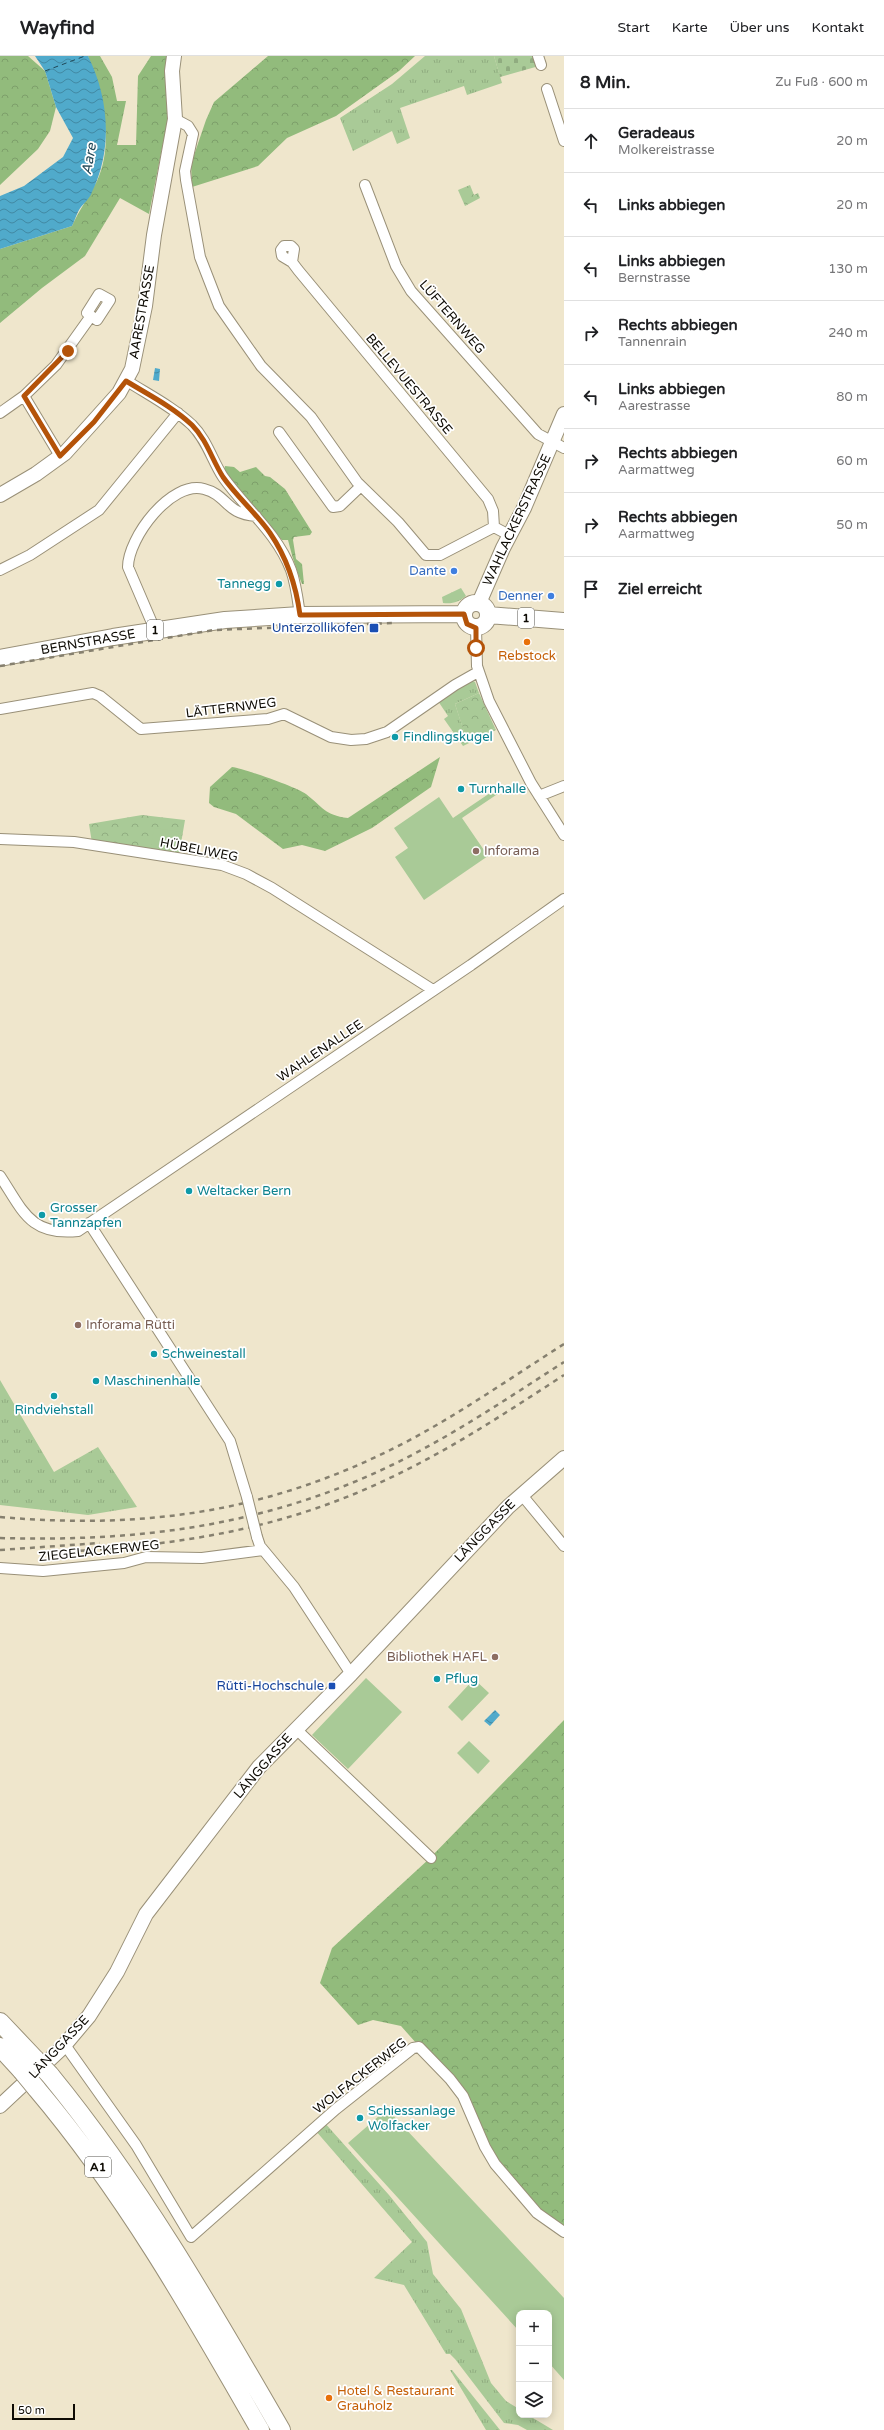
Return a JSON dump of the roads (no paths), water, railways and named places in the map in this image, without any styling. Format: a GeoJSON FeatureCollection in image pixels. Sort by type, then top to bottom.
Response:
{"type":"FeatureCollection","features":[{"type":"Feature","properties":{"kind":"highway","name":"A1"},"geometry":{"type":"LineString","coordinates":[[0,2022],[50,2075],[104,2144],[157,2220],[208,2302],[281,2430]]}},
{"type":"Feature","properties":{"kind":"highway","name":"A1"},"geometry":{"type":"LineString","coordinates":[[0,2047],[22,2071],[90,2155],[142,2230],[180,2291],[260,2430]]}},
{"type":"Feature","properties":{"kind":"main road"},"geometry":{"type":"LineString","coordinates":[[469,605],[484,609],[486,622],[476,628],[467,624],[464,614],[469,605]]}},
{"type":"Feature","properties":{"kind":"main road","name":"1"},"geometry":{"type":"LineString","coordinates":[[484,609],[564,621]]}},
{"type":"Feature","properties":{"kind":"main road","name":"BERNSTRASSE"},"geometry":{"type":"LineString","coordinates":[[0,658],[155,630],[225,620],[300,615],[464,614]]}},
{"type":"Feature","properties":{"kind":"street","name":"AARESTRASSE"},"geometry":{"type":"LineString","coordinates":[[0,495],[60,456],[94,422],[126,381],[135,358],[141,330],[156,220],[175,119],[172,71],[174,56]]}},
{"type":"Feature","properties":{"kind":"street"},"geometry":{"type":"LineString","coordinates":[[547,89],[564,141]]}},
{"type":"Feature","properties":{"kind":"street"},"geometry":{"type":"LineString","coordinates":[[175,119],[188,126],[193,134],[186,171],[188,193],[200,257],[219,306],[261,366],[311,417],[361,486],[407,532],[424,553],[432,556],[440,555],[494,527],[509,535]]}},
{"type":"Feature","properties":{"kind":"street","name":"LÜFTERNWEG"},"geometry":{"type":"LineString","coordinates":[[365,186],[396,266],[411,291],[538,434],[558,446]]}},
{"type":"Feature","properties":{"kind":"street","name":"BELLEVUESTRASSE"},"geometry":{"type":"LineString","coordinates":[[292,262],[488,500],[493,511],[494,527]]}},
{"type":"Feature","properties":{"kind":"street"},"geometry":{"type":"LineString","coordinates":[[0,413],[24,396],[56,365],[91,316]]}},
{"type":"Feature","properties":{"kind":"street"},"geometry":{"type":"LineString","coordinates":[[126,381],[178,413],[196,430],[207,446],[222,475],[276,543],[291,570],[300,615]]}},
{"type":"Feature","properties":{"kind":"street"},"geometry":{"type":"LineString","coordinates":[[24,396],[60,456]]}},
{"type":"Feature","properties":{"kind":"street"},"geometry":{"type":"LineString","coordinates":[[0,570],[36,551],[99,510],[138,460],[178,413]]}},
{"type":"Feature","properties":{"kind":"street","name":"WAHLACKERSTRASSE"},"geometry":{"type":"LineString","coordinates":[[484,609],[509,535],[558,446],[564,414]]}},
{"type":"Feature","properties":{"kind":"street"},"geometry":{"type":"LineString","coordinates":[[279,432],[334,507],[340,506],[361,486]]}},
{"type":"Feature","properties":{"kind":"street"},"geometry":{"type":"LineString","coordinates":[[155,630],[130,574],[128,556],[139,534],[157,511],[180,491],[198,488],[214,493],[233,511],[244,516],[256,516]]}},
{"type":"Feature","properties":{"kind":"street"},"geometry":{"type":"LineString","coordinates":[[476,628],[478,672],[488,701],[539,796],[564,835]]}},
{"type":"Feature","properties":{"kind":"street","name":"LÄTTERNWEG"},"geometry":{"type":"LineString","coordinates":[[0,709],[94,693],[100,696],[141,729],[268,719],[284,714],[331,737],[360,740],[387,732],[455,685],[478,672]]}},
{"type":"Feature","properties":{"kind":"street"},"geometry":{"type":"LineString","coordinates":[[539,796],[564,786]]}},
{"type":"Feature","properties":{"kind":"street","name":"HÜBELIWEG"},"geometry":{"type":"LineString","coordinates":[[0,839],[74,842],[222,865],[237,870],[272,888],[433,990]]}},
{"type":"Feature","properties":{"kind":"street","name":"WAHLENALLEE"},"geometry":{"type":"LineString","coordinates":[[0,1176],[24,1213],[38,1226],[76,1231],[433,990],[564,899]]}},
{"type":"Feature","properties":{"kind":"street"},"geometry":{"type":"LineString","coordinates":[[89,1223],[230,1441],[247,1497],[257,1537],[263,1550],[298,1592],[351,1674]]}},
{"type":"Feature","properties":{"kind":"street","name":"LÄNGGASSE"},"geometry":{"type":"LineString","coordinates":[[0,2106],[65,2045],[105,1993],[154,1903],[259,1767],[351,1674],[521,1494],[564,1458]]}},
{"type":"Feature","properties":{"kind":"street"},"geometry":{"type":"LineString","coordinates":[[521,1494],[564,1546]]}},
{"type":"Feature","properties":{"kind":"street","name":"ZIEGELACKERWEG"},"geometry":{"type":"LineString","coordinates":[[0,1568],[43,1571],[124,1563],[146,1558],[202,1558],[263,1550]]}},
{"type":"Feature","properties":{"kind":"street"},"geometry":{"type":"LineString","coordinates":[[296,1729],[430,1858]]}},
{"type":"Feature","properties":{"kind":"street","name":"WOLFACKERWEG"},"geometry":{"type":"LineString","coordinates":[[65,2045],[136,2145],[192,2237],[336,2109],[416,2047],[422,2049],[463,2096],[495,2164],[537,2213],[564,2232]]}},
{"type":"Feature","properties":{"kind":"water","name":"Aare"},"geometry":{"type":"Polygon","coordinates":[[[35,56],[88,56],[95,72],[104,106],[106,141],[103,159],[99,176],[91,194],[77,214],[72,226],[0,249],[0,196],[24,186],[63,157],[73,138],[56,107],[45,71],[35,56]]]}},
{"type":"Feature","properties":{"kind":"water"},"geometry":{"type":"Polygon","coordinates":[[[155,368],[160,369],[159,381],[153,380],[155,368]]]}},
{"type":"Feature","properties":{"kind":"water"},"geometry":{"type":"Polygon","coordinates":[[[495,1710],[500,1715],[490,1726],[484,1721],[495,1710]]]}},
{"type":"Feature","properties":{"kind":"railway"},"geometry":{"type":"LineString","coordinates":[[0,666],[214,630],[392,623]]}},
{"type":"Feature","properties":{"kind":"railway"},"geometry":{"type":"LineString","coordinates":[[0,1517],[55,1520],[107,1520],[159,1517],[209,1510],[259,1499],[308,1485],[357,1466],[426,1431],[564,1344]]}},
{"type":"Feature","properties":{"kind":"railway"},"geometry":{"type":"LineString","coordinates":[[0,1538],[52,1539],[152,1533],[201,1526],[249,1516],[297,1503],[345,1486],[414,1454],[480,1416],[564,1362]]}},
{"type":"Feature","properties":{"kind":"railway"},"geometry":{"type":"LineString","coordinates":[[60,1552],[148,1545],[191,1539],[275,1521],[316,1508],[357,1493],[441,1452],[564,1375]]}},
{"type":"Feature","properties":{"kind":"railway"},"geometry":{"type":"LineString","coordinates":[[0,1550],[100,1543]]}},
{"type":"Feature","properties":{"kind":"place","name":"Dante"},"geometry":{"type":"Point","coordinates":[454,571]}},
{"type":"Feature","properties":{"kind":"place","name":"Tannegg"},"geometry":{"type":"Point","coordinates":[279,584]}},
{"type":"Feature","properties":{"kind":"place","name":"Denner"},"geometry":{"type":"Point","coordinates":[551,596]}},
{"type":"Feature","properties":{"kind":"place","name":"Unterzollikofen"},"geometry":{"type":"Point","coordinates":[374,628]}},
{"type":"Feature","properties":{"kind":"place","name":"Rebstock"},"geometry":{"type":"Point","coordinates":[527,642]}},
{"type":"Feature","properties":{"kind":"place","name":"Findlingskugel"},"geometry":{"type":"Point","coordinates":[395,737]}},
{"type":"Feature","properties":{"kind":"place","name":"Turnhalle"},"geometry":{"type":"Point","coordinates":[461,789]}},
{"type":"Feature","properties":{"kind":"place","name":"Inforama"},"geometry":{"type":"Point","coordinates":[476,851]}},
{"type":"Feature","properties":{"kind":"place","name":"Weltacker Bern"},"geometry":{"type":"Point","coordinates":[189,1191]}},
{"type":"Feature","properties":{"kind":"place","name":"Grosser Tannzapfen"},"geometry":{"type":"Point","coordinates":[42,1215]}},
{"type":"Feature","properties":{"kind":"place","name":"Inforama Rütti"},"geometry":{"type":"Point","coordinates":[78,1325]}},
{"type":"Feature","properties":{"kind":"place","name":"Schweinestall"},"geometry":{"type":"Point","coordinates":[154,1354]}},
{"type":"Feature","properties":{"kind":"place","name":"Maschinenhalle"},"geometry":{"type":"Point","coordinates":[96,1381]}},
{"type":"Feature","properties":{"kind":"place","name":"Rindviehstall"},"geometry":{"type":"Point","coordinates":[54,1396]}},
{"type":"Feature","properties":{"kind":"place","name":"Bibliothek HAFL"},"geometry":{"type":"Point","coordinates":[495,1657]}},
{"type":"Feature","properties":{"kind":"place","name":"Pflug"},"geometry":{"type":"Point","coordinates":[437,1679]}},
{"type":"Feature","properties":{"kind":"place","name":"Rütti-Hochschule"},"geometry":{"type":"Point","coordinates":[332,1686]}},
{"type":"Feature","properties":{"kind":"place","name":"Schiessanlage Wolfacker"},"geometry":{"type":"Point","coordinates":[360,2118]}},
{"type":"Feature","properties":{"kind":"place","name":"Hotel & Restaurant Grauholz"},"geometry":{"type":"Point","coordinates":[329,2398]}}]}
